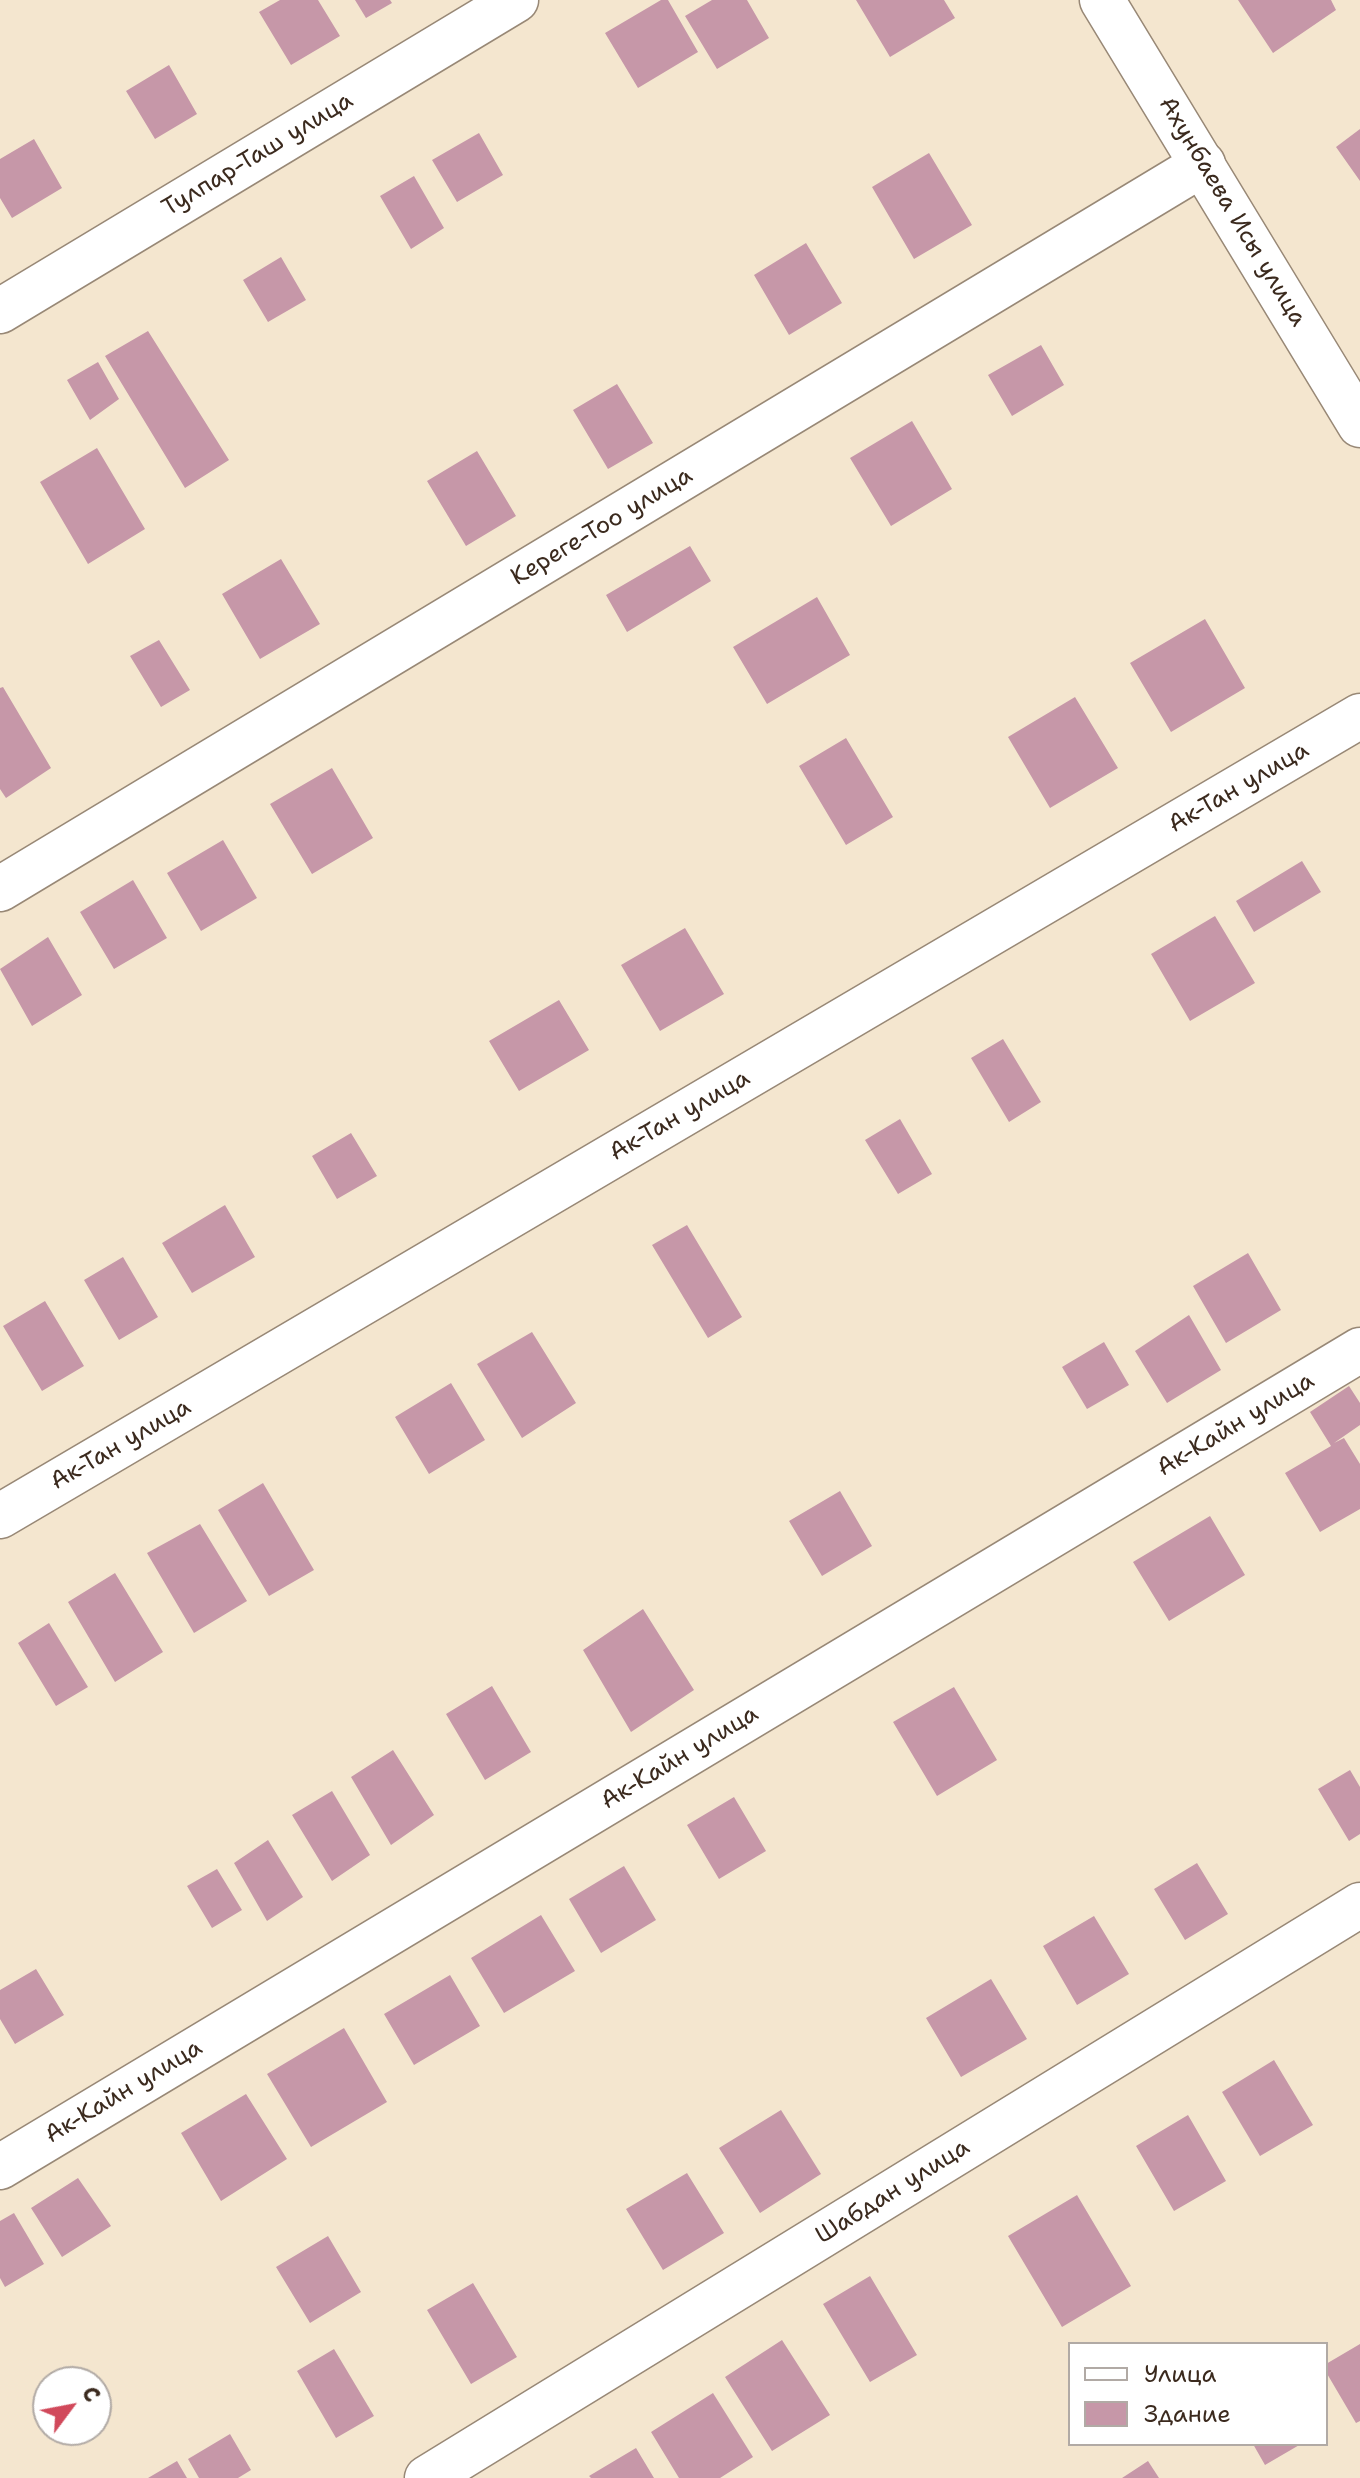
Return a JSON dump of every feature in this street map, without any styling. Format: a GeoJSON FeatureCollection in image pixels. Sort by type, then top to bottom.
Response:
{"type":"FeatureCollection","features":[{"type":"Feature","properties":{"kind":"street","name":"Тулпар-Таш улица"},"geometry":{"type":"LineString","coordinates":[[0,311],[516,0]]}},
{"type":"Feature","properties":{"kind":"street","name":"Ахунбаева Исы улица"},"geometry":{"type":"LineString","coordinates":[[1102,0],[1360,425]]}},
{"type":"Feature","properties":{"kind":"street","name":"Кереге-Тоо улица"},"geometry":{"type":"LineString","coordinates":[[0,889],[1203,164]]}},
{"type":"Feature","properties":{"kind":"street","name":"Ак-Тан улица"},"geometry":{"type":"LineString","coordinates":[[0,1516],[1360,716]]}},
{"type":"Feature","properties":{"kind":"street","name":"Ак-Кайн улица"},"geometry":{"type":"LineString","coordinates":[[0,2167],[1360,1350]]}},
{"type":"Feature","properties":{"kind":"street","name":"Шабдан улица"},"geometry":{"type":"LineString","coordinates":[[427,2478],[1360,1905]]}},
{"type":"Feature","properties":{"kind":"building"},"geometry":{"type":"Polygon","coordinates":[[[280,0],[318,0],[340,36],[291,65],[259,12],[280,0]]]}},
{"type":"Feature","properties":{"kind":"building"},"geometry":{"type":"Polygon","coordinates":[[[355,0],[390,0],[392,3],[366,18],[355,0]]]}},
{"type":"Feature","properties":{"kind":"building"},"geometry":{"type":"Polygon","coordinates":[[[661,0],[668,0],[698,52],[638,88],[605,33],[661,0]]]}},
{"type":"Feature","properties":{"kind":"building"},"geometry":{"type":"Polygon","coordinates":[[[712,0],[747,0],[769,38],[717,69],[685,16],[712,0]]]}},
{"type":"Feature","properties":{"kind":"building"},"geometry":{"type":"Polygon","coordinates":[[[856,0],[944,0],[955,18],[890,57],[856,0]]]}},
{"type":"Feature","properties":{"kind":"building"},"geometry":{"type":"Polygon","coordinates":[[[1238,0],[1331,0],[1336,10],[1273,53],[1238,0]]]}},
{"type":"Feature","properties":{"kind":"building"},"geometry":{"type":"Polygon","coordinates":[[[169,65],[197,114],[155,139],[126,91],[169,65]]]}},
{"type":"Feature","properties":{"kind":"building"},"geometry":{"type":"Polygon","coordinates":[[[1360,129],[1360,181],[1336,147],[1360,129]]]}},
{"type":"Feature","properties":{"kind":"building"},"geometry":{"type":"Polygon","coordinates":[[[479,133],[503,175],[457,202],[432,160],[479,133]]]}},
{"type":"Feature","properties":{"kind":"building"},"geometry":{"type":"Polygon","coordinates":[[[34,139],[62,188],[12,218],[0,198],[0,159],[34,139]]]}},
{"type":"Feature","properties":{"kind":"building"},"geometry":{"type":"Polygon","coordinates":[[[929,153],[972,225],[914,259],[872,187],[929,153]]]}},
{"type":"Feature","properties":{"kind":"building"},"geometry":{"type":"Polygon","coordinates":[[[414,176],[444,228],[411,249],[380,196],[414,176]]]}},
{"type":"Feature","properties":{"kind":"building"},"geometry":{"type":"Polygon","coordinates":[[[806,243],[842,303],[789,335],[754,275],[806,243]]]}},
{"type":"Feature","properties":{"kind":"building"},"geometry":{"type":"Polygon","coordinates":[[[281,257],[306,300],[268,322],[243,280],[281,257]]]}},
{"type":"Feature","properties":{"kind":"building"},"geometry":{"type":"Polygon","coordinates":[[[148,331],[229,460],[185,488],[105,356],[148,331]]]}},
{"type":"Feature","properties":{"kind":"building"},"geometry":{"type":"Polygon","coordinates":[[[1041,345],[1064,385],[1012,416],[988,375],[1041,345]]]}},
{"type":"Feature","properties":{"kind":"building"},"geometry":{"type":"Polygon","coordinates":[[[98,362],[119,399],[90,420],[67,380],[98,362]]]}},
{"type":"Feature","properties":{"kind":"building"},"geometry":{"type":"Polygon","coordinates":[[[617,384],[653,443],[608,469],[573,410],[617,384]]]}},
{"type":"Feature","properties":{"kind":"building"},"geometry":{"type":"Polygon","coordinates":[[[912,421],[952,489],[891,526],[850,458],[912,421]]]}},
{"type":"Feature","properties":{"kind":"building"},"geometry":{"type":"Polygon","coordinates":[[[97,448],[145,529],[88,564],[40,482],[97,448]]]}},
{"type":"Feature","properties":{"kind":"building"},"geometry":{"type":"Polygon","coordinates":[[[477,451],[516,516],[466,546],[427,481],[477,451]]]}},
{"type":"Feature","properties":{"kind":"building"},"geometry":{"type":"Polygon","coordinates":[[[690,546],[711,581],[627,632],[606,595],[690,546]]]}},
{"type":"Feature","properties":{"kind":"building"},"geometry":{"type":"Polygon","coordinates":[[[281,559],[320,624],[260,659],[222,594],[281,559]]]}},
{"type":"Feature","properties":{"kind":"building"},"geometry":{"type":"Polygon","coordinates":[[[817,597],[850,655],[767,704],[733,647],[817,597]]]}},
{"type":"Feature","properties":{"kind":"building"},"geometry":{"type":"Polygon","coordinates":[[[1205,619],[1245,688],[1171,732],[1130,663],[1205,619]]]}},
{"type":"Feature","properties":{"kind":"building"},"geometry":{"type":"Polygon","coordinates":[[[159,640],[190,690],[161,707],[130,656],[159,640]]]}},
{"type":"Feature","properties":{"kind":"building"},"geometry":{"type":"Polygon","coordinates":[[[3,687],[51,768],[6,798],[0,789],[0,688],[3,687]]]}},
{"type":"Feature","properties":{"kind":"building"},"geometry":{"type":"Polygon","coordinates":[[[1075,697],[1118,768],[1050,808],[1008,737],[1075,697]]]}},
{"type":"Feature","properties":{"kind":"building"},"geometry":{"type":"Polygon","coordinates":[[[846,738],[893,817],[846,845],[799,766],[846,738]]]}},
{"type":"Feature","properties":{"kind":"building"},"geometry":{"type":"Polygon","coordinates":[[[332,768],[373,838],[312,874],[270,804],[332,768]]]}},
{"type":"Feature","properties":{"kind":"building"},"geometry":{"type":"Polygon","coordinates":[[[223,840],[257,898],[201,931],[167,873],[223,840]]]}},
{"type":"Feature","properties":{"kind":"building"},"geometry":{"type":"Polygon","coordinates":[[[1302,861],[1321,892],[1254,932],[1236,901],[1302,861]]]}},
{"type":"Feature","properties":{"kind":"building"},"geometry":{"type":"Polygon","coordinates":[[[133,880],[167,938],[114,969],[80,912],[133,880]]]}},
{"type":"Feature","properties":{"kind":"building"},"geometry":{"type":"Polygon","coordinates":[[[1215,916],[1255,983],[1190,1021],[1151,954],[1215,916]]]}},
{"type":"Feature","properties":{"kind":"building"},"geometry":{"type":"Polygon","coordinates":[[[685,928],[724,994],[660,1031],[621,965],[685,928]]]}},
{"type":"Feature","properties":{"kind":"building"},"geometry":{"type":"Polygon","coordinates":[[[48,937],[82,995],[32,1026],[0,969],[48,937]]]}},
{"type":"Feature","properties":{"kind":"building"},"geometry":{"type":"Polygon","coordinates":[[[559,1000],[589,1050],[519,1091],[489,1041],[559,1000]]]}},
{"type":"Feature","properties":{"kind":"building"},"geometry":{"type":"Polygon","coordinates":[[[1003,1039],[1041,1102],[1009,1122],[971,1058],[1003,1039]]]}},
{"type":"Feature","properties":{"kind":"building"},"geometry":{"type":"Polygon","coordinates":[[[900,1119],[932,1174],[898,1194],[865,1140],[900,1119]]]}},
{"type":"Feature","properties":{"kind":"building"},"geometry":{"type":"Polygon","coordinates":[[[351,1133],[377,1176],[337,1199],[312,1156],[351,1133]]]}},
{"type":"Feature","properties":{"kind":"building"},"geometry":{"type":"Polygon","coordinates":[[[225,1205],[255,1257],[192,1293],[162,1243],[225,1205]]]}},
{"type":"Feature","properties":{"kind":"building"},"geometry":{"type":"Polygon","coordinates":[[[687,1225],[742,1317],[708,1338],[652,1245],[687,1225]]]}},
{"type":"Feature","properties":{"kind":"building"},"geometry":{"type":"Polygon","coordinates":[[[1248,1253],[1281,1310],[1226,1343],[1193,1286],[1248,1253]]]}},
{"type":"Feature","properties":{"kind":"building"},"geometry":{"type":"Polygon","coordinates":[[[123,1257],[158,1317],[119,1340],[84,1280],[123,1257]]]}},
{"type":"Feature","properties":{"kind":"building"},"geometry":{"type":"Polygon","coordinates":[[[45,1301],[84,1366],[42,1391],[3,1326],[45,1301]]]}},
{"type":"Feature","properties":{"kind":"building"},"geometry":{"type":"Polygon","coordinates":[[[1189,1315],[1221,1370],[1167,1403],[1135,1351],[1189,1315]]]}},
{"type":"Feature","properties":{"kind":"building"},"geometry":{"type":"Polygon","coordinates":[[[532,1332],[576,1403],[522,1438],[477,1364],[532,1332]]]}},
{"type":"Feature","properties":{"kind":"building"},"geometry":{"type":"Polygon","coordinates":[[[1104,1342],[1129,1385],[1087,1409],[1062,1367],[1104,1342]]]}},
{"type":"Feature","properties":{"kind":"building"},"geometry":{"type":"Polygon","coordinates":[[[451,1383],[485,1440],[429,1474],[395,1417],[451,1383]]]}},
{"type":"Feature","properties":{"kind":"building"},"geometry":{"type":"Polygon","coordinates":[[[1349,1386],[1360,1403],[1360,1425],[1334,1443],[1344,1438],[1360,1464],[1360,1509],[1320,1532],[1285,1473],[1331,1446],[1310,1412],[1349,1386]]]}},
{"type":"Feature","properties":{"kind":"building"},"geometry":{"type":"Polygon","coordinates":[[[263,1483],[314,1570],[269,1596],[218,1510],[263,1483]]]}},
{"type":"Feature","properties":{"kind":"building"},"geometry":{"type":"Polygon","coordinates":[[[840,1491],[872,1546],[822,1576],[789,1521],[840,1491]]]}},
{"type":"Feature","properties":{"kind":"building"},"geometry":{"type":"Polygon","coordinates":[[[1210,1516],[1245,1575],[1169,1621],[1133,1562],[1210,1516]]]}},
{"type":"Feature","properties":{"kind":"building"},"geometry":{"type":"Polygon","coordinates":[[[200,1524],[247,1601],[194,1633],[147,1553],[200,1524]]]}},
{"type":"Feature","properties":{"kind":"building"},"geometry":{"type":"Polygon","coordinates":[[[115,1573],[163,1652],[115,1682],[68,1602],[115,1573]]]}},
{"type":"Feature","properties":{"kind":"building"},"geometry":{"type":"Polygon","coordinates":[[[643,1609],[694,1690],[631,1732],[583,1650],[643,1609]]]}},
{"type":"Feature","properties":{"kind":"building"},"geometry":{"type":"Polygon","coordinates":[[[49,1623],[88,1687],[56,1706],[18,1643],[49,1623]]]}},
{"type":"Feature","properties":{"kind":"building"},"geometry":{"type":"Polygon","coordinates":[[[492,1686],[531,1752],[485,1780],[446,1714],[492,1686]]]}},
{"type":"Feature","properties":{"kind":"building"},"geometry":{"type":"Polygon","coordinates":[[[954,1687],[997,1760],[937,1796],[893,1722],[954,1687]]]}},
{"type":"Feature","properties":{"kind":"building"},"geometry":{"type":"Polygon","coordinates":[[[393,1750],[434,1815],[391,1845],[351,1777],[393,1750]]]}},
{"type":"Feature","properties":{"kind":"building"},"geometry":{"type":"Polygon","coordinates":[[[1350,1770],[1360,1787],[1360,1834],[1349,1841],[1318,1789],[1350,1770]]]}},
{"type":"Feature","properties":{"kind":"building"},"geometry":{"type":"Polygon","coordinates":[[[332,1791],[370,1855],[332,1881],[292,1815],[332,1791]]]}},
{"type":"Feature","properties":{"kind":"building"},"geometry":{"type":"Polygon","coordinates":[[[734,1797],[766,1851],[719,1879],[687,1825],[734,1797]]]}},
{"type":"Feature","properties":{"kind":"building"},"geometry":{"type":"Polygon","coordinates":[[[268,1840],[303,1897],[267,1921],[234,1863],[268,1840]]]}},
{"type":"Feature","properties":{"kind":"building"},"geometry":{"type":"Polygon","coordinates":[[[1197,1863],[1228,1914],[1185,1940],[1154,1889],[1197,1863]]]}},
{"type":"Feature","properties":{"kind":"building"},"geometry":{"type":"Polygon","coordinates":[[[624,1866],[656,1920],[601,1953],[569,1899],[624,1866]]]}},
{"type":"Feature","properties":{"kind":"building"},"geometry":{"type":"Polygon","coordinates":[[[217,1869],[242,1910],[212,1928],[187,1886],[217,1869]]]}},
{"type":"Feature","properties":{"kind":"building"},"geometry":{"type":"Polygon","coordinates":[[[541,1915],[575,1971],[504,2013],[471,1958],[541,1915]]]}},
{"type":"Feature","properties":{"kind":"building"},"geometry":{"type":"Polygon","coordinates":[[[1094,1916],[1129,1974],[1077,2005],[1043,1946],[1094,1916]]]}},
{"type":"Feature","properties":{"kind":"building"},"geometry":{"type":"Polygon","coordinates":[[[36,1969],[64,2015],[15,2044],[0,2019],[0,1990],[36,1969]]]}},
{"type":"Feature","properties":{"kind":"building"},"geometry":{"type":"Polygon","coordinates":[[[450,1975],[480,2026],[414,2065],[384,2014],[450,1975]]]}},
{"type":"Feature","properties":{"kind":"building"},"geometry":{"type":"Polygon","coordinates":[[[991,1979],[1027,2039],[961,2077],[926,2018],[991,1979]]]}},
{"type":"Feature","properties":{"kind":"building"},"geometry":{"type":"Polygon","coordinates":[[[344,2028],[387,2102],[311,2147],[267,2074],[344,2028]]]}},
{"type":"Feature","properties":{"kind":"building"},"geometry":{"type":"Polygon","coordinates":[[[1274,2060],[1313,2125],[1260,2156],[1222,2092],[1274,2060]]]}},
{"type":"Feature","properties":{"kind":"building"},"geometry":{"type":"Polygon","coordinates":[[[246,2094],[287,2159],[221,2201],[181,2133],[246,2094]]]}},
{"type":"Feature","properties":{"kind":"building"},"geometry":{"type":"Polygon","coordinates":[[[781,2110],[821,2174],[760,2213],[719,2148],[781,2110]]]}},
{"type":"Feature","properties":{"kind":"building"},"geometry":{"type":"Polygon","coordinates":[[[1188,2115],[1226,2181],[1174,2211],[1136,2146],[1188,2115]]]}},
{"type":"Feature","properties":{"kind":"building"},"geometry":{"type":"Polygon","coordinates":[[[687,2173],[724,2233],[663,2270],[626,2209],[687,2173]]]}},
{"type":"Feature","properties":{"kind":"building"},"geometry":{"type":"Polygon","coordinates":[[[78,2178],[111,2226],[62,2257],[31,2208],[78,2178]]]}},
{"type":"Feature","properties":{"kind":"building"},"geometry":{"type":"Polygon","coordinates":[[[1077,2195],[1131,2286],[1062,2327],[1008,2236],[1077,2195]]]}},
{"type":"Feature","properties":{"kind":"building"},"geometry":{"type":"Polygon","coordinates":[[[14,2213],[44,2264],[5,2287],[0,2278],[0,2221],[14,2213]]]}},
{"type":"Feature","properties":{"kind":"building"},"geometry":{"type":"Polygon","coordinates":[[[328,2236],[361,2292],[310,2323],[276,2267],[328,2236]]]}},
{"type":"Feature","properties":{"kind":"building"},"geometry":{"type":"Polygon","coordinates":[[[870,2276],[917,2355],[870,2382],[823,2304],[870,2276]]]}},
{"type":"Feature","properties":{"kind":"building"},"geometry":{"type":"Polygon","coordinates":[[[473,2283],[517,2357],[471,2384],[427,2310],[473,2283]]]}},
{"type":"Feature","properties":{"kind":"building"},"geometry":{"type":"Polygon","coordinates":[[[782,2340],[830,2415],[772,2451],[725,2377],[782,2340]]]}},
{"type":"Feature","properties":{"kind":"building"},"geometry":{"type":"Polygon","coordinates":[[[1360,2344],[1360,2421],[1356,2423],[1328,2375],[1328,2363],[1360,2344]]]}},
{"type":"Feature","properties":{"kind":"building"},"geometry":{"type":"Polygon","coordinates":[[[334,2349],[374,2416],[336,2438],[297,2371],[334,2349]]]}},
{"type":"Feature","properties":{"kind":"building"},"geometry":{"type":"Polygon","coordinates":[[[713,2393],[753,2457],[720,2478],[679,2478],[651,2432],[713,2393]]]}},
{"type":"Feature","properties":{"kind":"building"},"geometry":{"type":"Polygon","coordinates":[[[230,2434],[251,2470],[238,2478],[199,2478],[188,2459],[230,2434]]]}},
{"type":"Feature","properties":{"kind":"building"},"geometry":{"type":"Polygon","coordinates":[[[1254,2446],[1298,2446],[1265,2465],[1254,2446]]]}},
{"type":"Feature","properties":{"kind":"building"},"geometry":{"type":"Polygon","coordinates":[[[636,2448],[654,2478],[589,2476],[636,2448]]]}},
{"type":"Feature","properties":{"kind":"building"},"geometry":{"type":"Polygon","coordinates":[[[177,2461],[187,2478],[148,2478],[177,2461]]]}},
{"type":"Feature","properties":{"kind":"building"},"geometry":{"type":"Polygon","coordinates":[[[1148,2461],[1159,2478],[1122,2478],[1148,2461]]]}}]}
